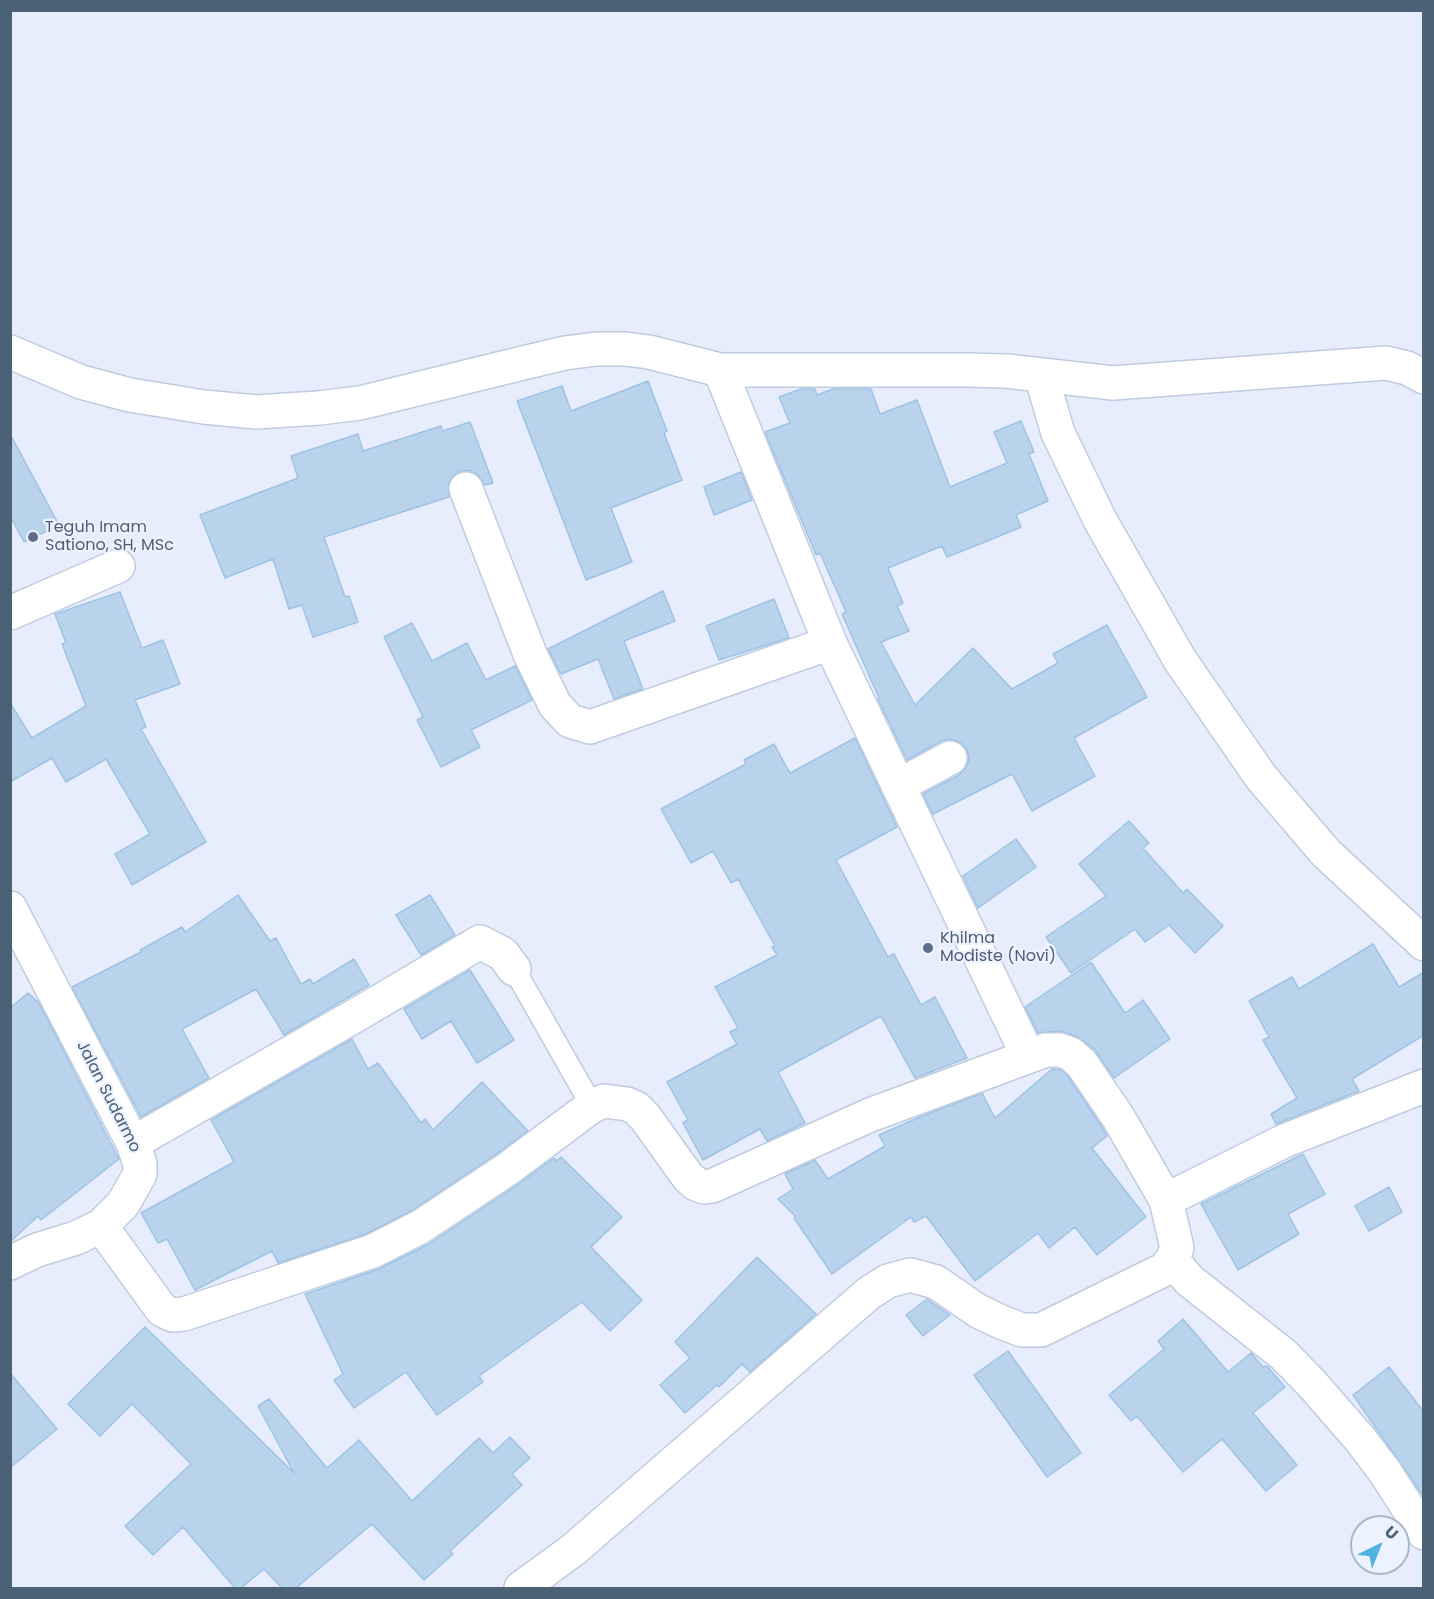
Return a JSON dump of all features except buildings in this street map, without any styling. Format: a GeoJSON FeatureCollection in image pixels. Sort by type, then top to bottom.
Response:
{"type":"FeatureCollection","features":[{"type":"Feature","properties":{"kind":"street"},"geometry":{"type":"LineString","coordinates":[[10,352],[81,382],[130,395],[168,402],[256,412],[360,403],[565,353],[596,349],[649,352],[720,370],[966,370],[1113,383],[1386,363],[1407,368],[1424,377]]}},
{"type":"Feature","properties":{"kind":"street"},"geometry":{"type":"LineString","coordinates":[[720,370],[830,644],[1028,1056]]}},
{"type":"Feature","properties":{"kind":"street"},"geometry":{"type":"LineString","coordinates":[[1041,375],[1058,433],[1100,520],[1180,660],[1261,777],[1318,844],[1424,944]]}},
{"type":"Feature","properties":{"kind":"street"},"geometry":{"type":"LineString","coordinates":[[466,489],[530,654],[555,705],[570,721],[590,727],[830,644]]}},
{"type":"Feature","properties":{"kind":"street"},"geometry":{"type":"LineString","coordinates":[[10,613],[118,566]]}},
{"type":"Feature","properties":{"kind":"street"},"geometry":{"type":"LineString","coordinates":[[898,786],[950,758]]}},
{"type":"Feature","properties":{"kind":"street","name":"Jalan Sudarmo"},"geometry":{"type":"LineString","coordinates":[[10,908],[139,1155],[140,1174],[123,1204],[101,1226],[76,1238],[37,1250],[10,1263]]}},
{"type":"Feature","properties":{"kind":"street"},"geometry":{"type":"LineString","coordinates":[[133,1143],[480,942],[503,954],[514,969]]}},
{"type":"Feature","properties":{"kind":"street"},"geometry":{"type":"LineString","coordinates":[[101,1226],[162,1310],[173,1315],[184,1314],[383,1246],[420,1227],[464,1199],[592,1106],[604,1101],[614,1101],[636,1108],[645,1117],[688,1178],[704,1187],[712,1186],[870,1115],[1046,1050],[1060,1050],[1071,1054],[1082,1064],[1118,1118],[1166,1200],[1177,1248],[1165,1269],[1041,1330],[1022,1330],[1001,1322],[978,1311],[936,1282],[910,1275],[888,1281],[868,1293],[573,1550],[521,1588]]}},
{"type":"Feature","properties":{"kind":"street"},"geometry":{"type":"LineString","coordinates":[[1166,1200],[1284,1141],[1424,1086]]}},
{"type":"Feature","properties":{"kind":"street"},"geometry":{"type":"LineString","coordinates":[[1172,1260],[1189,1280],[1284,1355],[1313,1385],[1385,1472],[1424,1533]]}},
{"type":"Feature","properties":{"kind":"lane"},"geometry":{"type":"LineString","coordinates":[[514,969],[592,1106]]}},
{"type":"Feature","properties":{"kind":"place","name":"Teguh Imam Sationo, SH, MSc"},"geometry":{"type":"Point","coordinates":[33,537]}},
{"type":"Feature","properties":{"kind":"place","name":"Khilma Modiste (Novi)"},"geometry":{"type":"Point","coordinates":[928,948]}}]}
